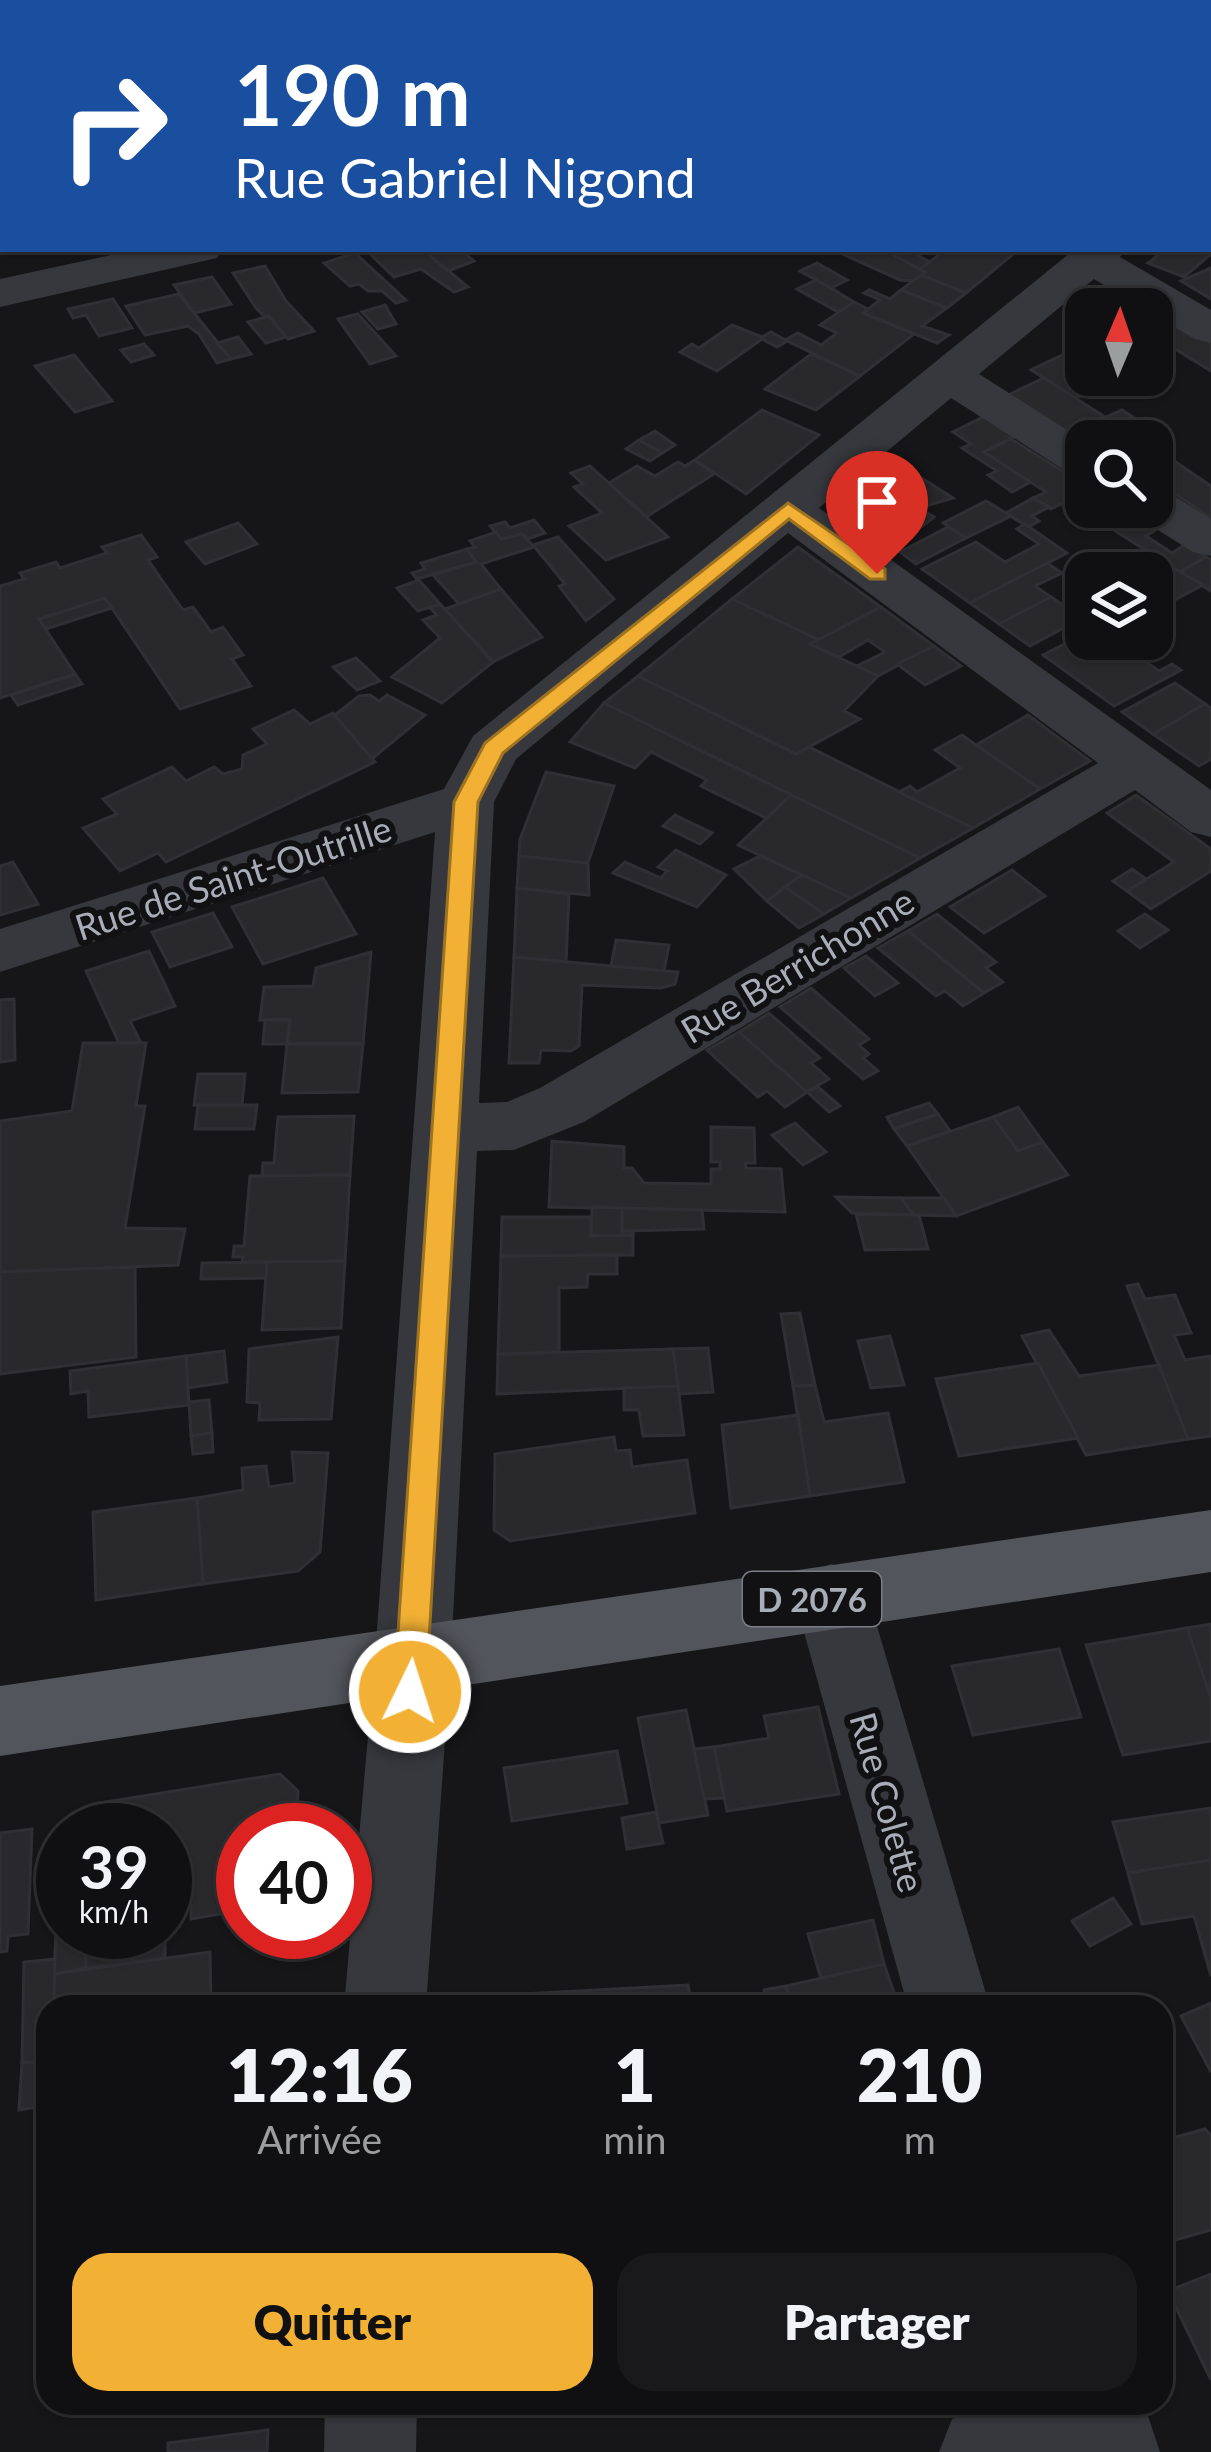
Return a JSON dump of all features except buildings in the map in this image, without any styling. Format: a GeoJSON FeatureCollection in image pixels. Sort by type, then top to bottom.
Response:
{"type":"FeatureCollection","features":[{"type":"Feature","properties":{"kind":"main road","name":"D 2076"},"geometry":{"type":"LineString","coordinates":[[0,1721],[1211,1540]]}},
{"type":"Feature","properties":{"kind":"street"},"geometry":{"type":"LineString","coordinates":[[0,293],[187,252]]}},
{"type":"Feature","properties":{"kind":"street"},"geometry":{"type":"LineString","coordinates":[[386,1995],[413,1657],[466,802],[494,749],[1097,254],[1211,329]]}},
{"type":"Feature","properties":{"kind":"street"},"geometry":{"type":"LineString","coordinates":[[949,376],[1065,450]]}},
{"type":"Feature","properties":{"kind":"street"},"geometry":{"type":"LineString","coordinates":[[788,509],[1211,818]]}},
{"type":"Feature","properties":{"kind":"street"},"geometry":{"type":"LineString","coordinates":[[1173,517],[1211,541]]}},
{"type":"Feature","properties":{"kind":"street","name":"Rue Berrichonne"},"geometry":{"type":"LineString","coordinates":[[445,1128],[514,1126],[562,1105],[1138,764]]}},
{"type":"Feature","properties":{"kind":"street","name":"Rue de Saint-Outrille"},"geometry":{"type":"LineString","coordinates":[[0,951],[466,802]]}},
{"type":"Feature","properties":{"kind":"street","name":"Rue Colette"},"geometry":{"type":"LineString","coordinates":[[831,1596],[946,1995]]}},
{"type":"Feature","properties":{"kind":"street"},"geometry":{"type":"LineString","coordinates":[[370,2452],[371,2415]]}},
{"type":"Feature","properties":{"kind":"street"},"geometry":{"type":"LineString","coordinates":[[985,2452],[1110,2435]]}},
{"type":"Feature","properties":{"kind":"route"},"geometry":{"type":"LineString","coordinates":[[410,1692],[466,802],[494,749],[788,509],[877,574]]}}]}
